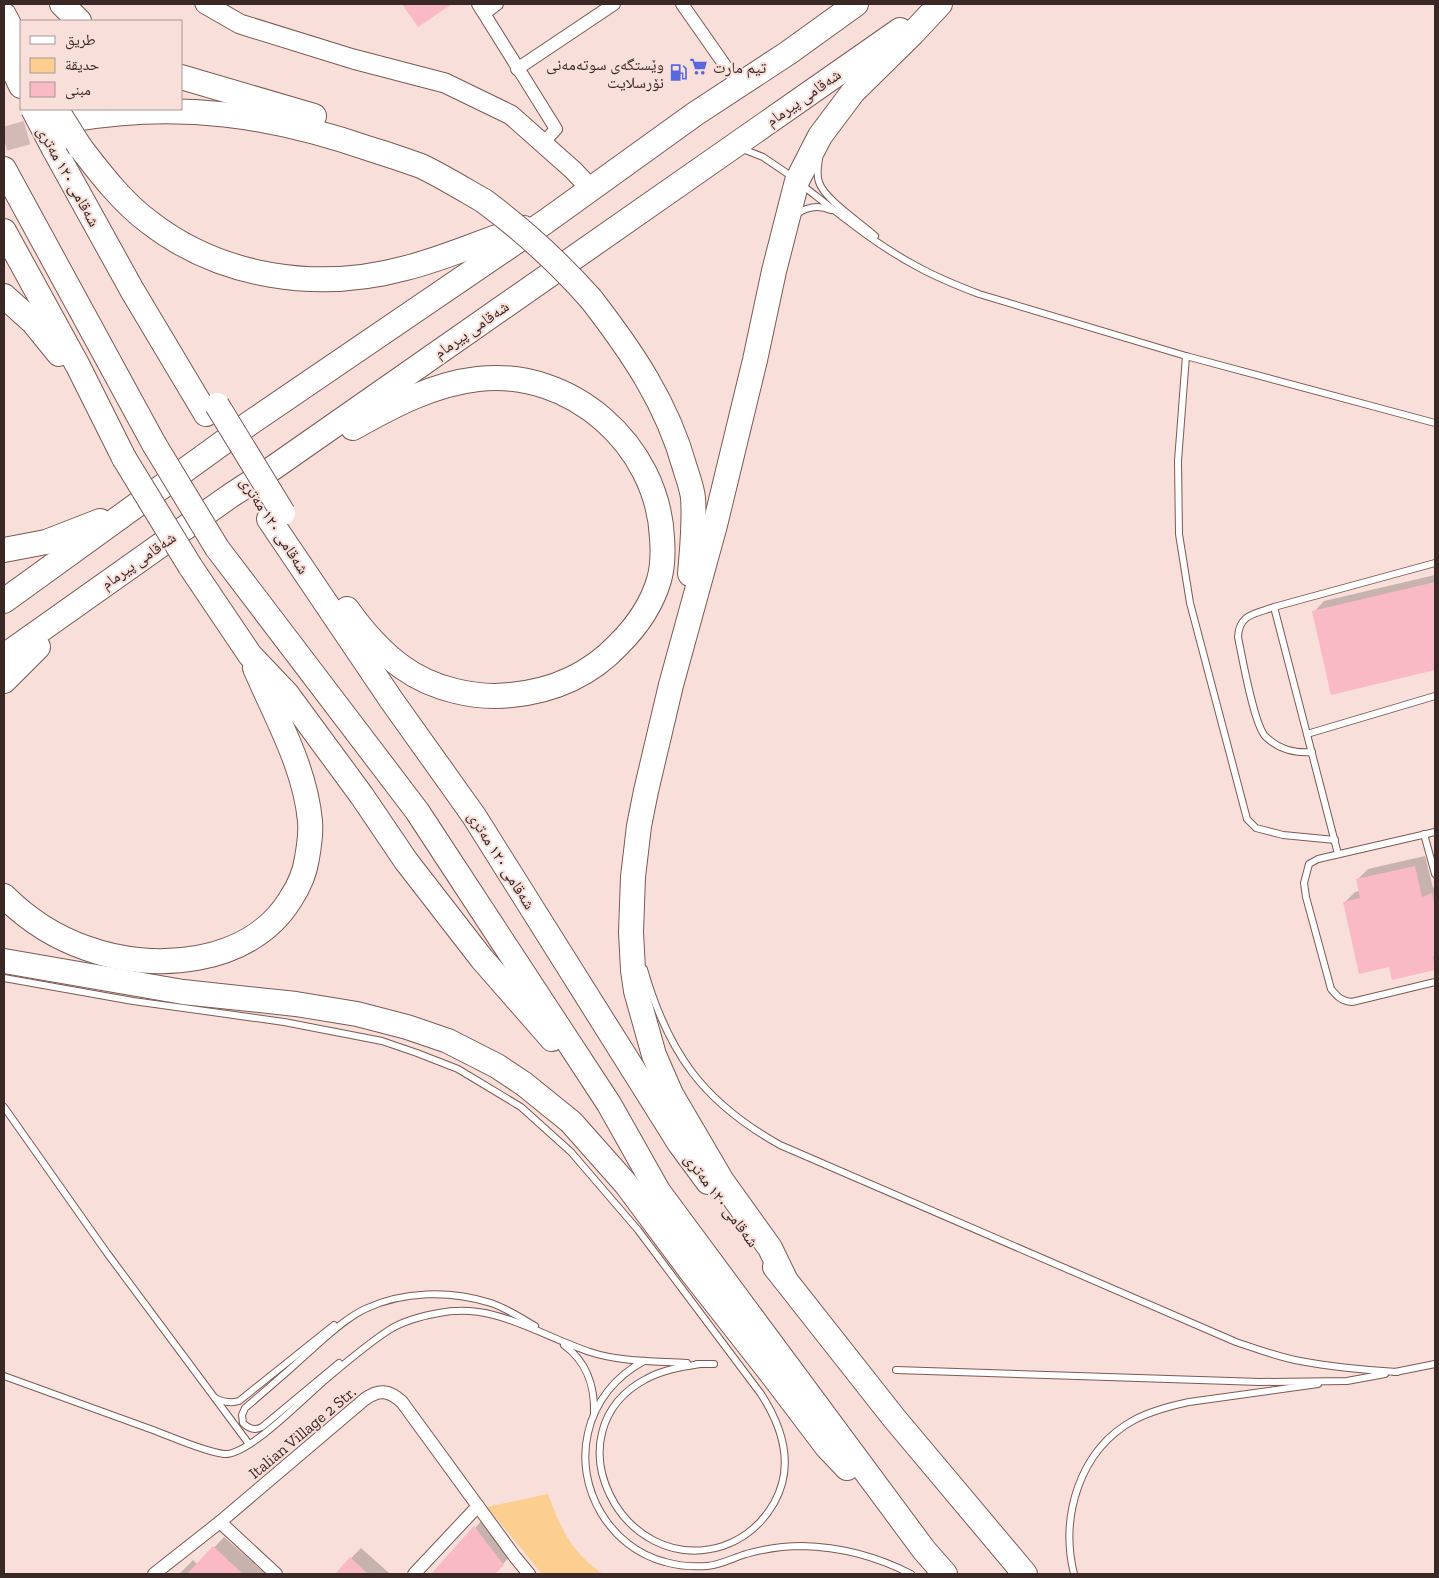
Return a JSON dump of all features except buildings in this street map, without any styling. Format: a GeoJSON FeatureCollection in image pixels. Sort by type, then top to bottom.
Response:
{"type":"FeatureCollection","features":[{"type":"Feature","properties":{"kind":"highway"},"geometry":{"type":"LineString","coordinates":[[62,4],[78,20]]}},
{"type":"Feature","properties":{"kind":"highway"},"geometry":{"type":"LineString","coordinates":[[4,601],[250,423],[545,222],[738,84],[788,53],[856,4]]}},
{"type":"Feature","properties":{"kind":"highway"},"geometry":{"type":"LineString","coordinates":[[785,1279],[770,1248],[722,1180],[672,1094],[654,1055],[636,991],[633,970],[631,932],[632,877],[646,791],[755,360],[797,181],[820,136],[853,92],[939,4]]}},
{"type":"Feature","properties":{"kind":"highway","name":"شەقامی پیرمام"},"geometry":{"type":"LineString","coordinates":[[4,656],[159,545],[273,468],[734,147],[765,123],[939,4]]}},
{"type":"Feature","properties":{"kind":"highway"},"geometry":{"type":"LineString","coordinates":[[4,15],[20,45]]}},
{"type":"Feature","properties":{"kind":"highway"},"geometry":{"type":"LineString","coordinates":[[4,50],[20,84]]}},
{"type":"Feature","properties":{"kind":"highway"},"geometry":{"type":"LineString","coordinates":[[182,77],[370,133],[405,149],[454,184]]}},
{"type":"Feature","properties":{"kind":"highway","name":"شەقامی ١٢٠ مەتری"},"geometry":{"type":"LineString","coordinates":[[33,110],[132,290],[211,409],[392,701],[474,816],[680,1144],[731,1215],[785,1279],[894,1418],[1025,1574]]}},
{"type":"Feature","properties":{"kind":"highway"},"geometry":{"type":"LineString","coordinates":[[545,222],[490,238],[405,269],[379,274],[330,279],[266,275],[234,267],[202,254],[170,237],[148,222],[104,177],[80,147],[66,114],[183,111],[230,114],[329,134],[421,166],[484,201],[510,221],[568,274],[591,299],[631,354],[658,397],[677,442],[693,496],[693,530],[685,633]]}},
{"type":"Feature","properties":{"kind":"highway"},"geometry":{"type":"LineString","coordinates":[[4,169],[154,444],[218,548],[417,811],[610,1104],[658,1192],[924,1550]]}},
{"type":"Feature","properties":{"kind":"highway"},"geometry":{"type":"LineString","coordinates":[[4,232],[78,366],[124,458],[190,566],[250,655],[287,694],[362,796],[406,861],[482,960],[610,1104]]}},
{"type":"Feature","properties":{"kind":"highway"},"geometry":{"type":"LineString","coordinates":[[4,296],[20,309],[52,344],[96,401]]}},
{"type":"Feature","properties":{"kind":"highway"},"geometry":{"type":"LineString","coordinates":[[273,468],[304,454],[388,409],[457,382],[486,378],[508,378],[539,383],[570,396],[586,406],[614,429],[632,450],[648,478],[659,508],[662,542],[659,578],[642,616],[628,635],[605,658],[574,678],[560,685],[525,694],[505,696],[461,692],[442,687],[417,676],[403,668],[385,653],[368,635],[276,516]]}},
{"type":"Feature","properties":{"kind":"highway"},"geometry":{"type":"LineString","coordinates":[[4,550],[46,542],[130,510]]}},
{"type":"Feature","properties":{"kind":"highway"},"geometry":{"type":"LineString","coordinates":[[4,681],[74,615],[159,545]]}},
{"type":"Feature","properties":{"kind":"highway"},"geometry":{"type":"LineString","coordinates":[[4,896],[27,917],[64,939],[94,951],[134,960],[184,960],[236,947],[262,931],[281,915],[297,890],[303,873],[307,860],[310,822],[301,776],[250,655]]}},
{"type":"Feature","properties":{"kind":"highway"},"geometry":{"type":"LineString","coordinates":[[4,961],[183,992],[296,1004],[357,1014],[407,1027],[448,1041],[497,1066],[524,1084],[571,1122],[599,1153],[626,1184],[827,1448],[945,1574]]}},
{"type":"Feature","properties":{"kind":"street"},"geometry":{"type":"LineString","coordinates":[[205,4],[240,24],[353,59],[445,84],[511,115],[591,189]]}},
{"type":"Feature","properties":{"kind":"street"},"geometry":{"type":"LineString","coordinates":[[498,4],[481,8],[556,129],[543,143]]}},
{"type":"Feature","properties":{"kind":"street"},"geometry":{"type":"LineString","coordinates":[[518,68],[614,4]]}},
{"type":"Feature","properties":{"kind":"street"},"geometry":{"type":"LineString","coordinates":[[682,4],[738,84]]}},
{"type":"Feature","properties":{"kind":"street","name":"Italian Village 2 Str."},"geometry":{"type":"LineString","coordinates":[[154,1574],[220,1522],[365,1399],[378,1392],[391,1394],[402,1402],[529,1574]]}},
{"type":"Feature","properties":{"kind":"street"},"geometry":{"type":"LineString","coordinates":[[414,1574],[478,1506]]}},
{"type":"Feature","properties":{"kind":"street"},"geometry":{"type":"LineString","coordinates":[[220,1522],[276,1574]]}},
{"type":"Feature","properties":{"kind":"lane"},"geometry":{"type":"LineString","coordinates":[[843,118],[860,92],[891,54]]}},
{"type":"Feature","properties":{"kind":"lane"},"geometry":{"type":"LineString","coordinates":[[734,147],[763,157],[893,252],[948,282],[979,294],[1186,356],[1435,423]]}},
{"type":"Feature","properties":{"kind":"lane"},"geometry":{"type":"LineString","coordinates":[[822,152],[817,176],[821,188],[832,200],[893,252]]}},
{"type":"Feature","properties":{"kind":"lane"},"geometry":{"type":"LineString","coordinates":[[781,244],[794,218],[803,210],[819,206],[839,214]]}},
{"type":"Feature","properties":{"kind":"lane"},"geometry":{"type":"LineString","coordinates":[[1186,356],[1178,460],[1179,534],[1190,603],[1247,819],[1256,828],[1283,835],[1335,840]]}},
{"type":"Feature","properties":{"kind":"lane"},"geometry":{"type":"LineString","coordinates":[[1312,752],[1293,753],[1265,736],[1257,720],[1238,637],[1240,623],[1248,616],[1274,607],[1435,563]]}},
{"type":"Feature","properties":{"kind":"lane"},"geometry":{"type":"LineString","coordinates":[[1274,607],[1338,854]]}},
{"type":"Feature","properties":{"kind":"lane"},"geometry":{"type":"LineString","coordinates":[[1307,734],[1435,696]]}},
{"type":"Feature","properties":{"kind":"lane"},"geometry":{"type":"LineString","coordinates":[[1435,832],[1318,859],[1309,864],[1304,882],[1306,897],[1331,989],[1338,998],[1352,1002],[1435,982]]}},
{"type":"Feature","properties":{"kind":"lane"},"geometry":{"type":"LineString","coordinates":[[1424,834],[1435,874]]}},
{"type":"Feature","properties":{"kind":"lane"},"geometry":{"type":"LineString","coordinates":[[632,877],[639,948]]}},
{"type":"Feature","properties":{"kind":"lane"},"geometry":{"type":"LineString","coordinates":[[640,958],[670,1038],[695,1077],[712,1096],[744,1124],[780,1145],[1236,1342],[1271,1354],[1300,1361],[1397,1372]]}},
{"type":"Feature","properties":{"kind":"lane"},"geometry":{"type":"LineString","coordinates":[[4,978],[133,1001],[284,1022],[382,1041],[458,1069],[521,1107],[571,1152],[638,1230],[761,1394],[781,1432],[786,1467],[777,1497],[763,1520],[747,1534],[729,1544],[711,1550],[687,1550],[673,1548],[651,1540],[633,1528],[624,1519],[613,1504],[605,1487],[599,1452],[604,1426],[613,1409],[625,1393],[653,1375],[679,1367],[700,1364]]}},
{"type":"Feature","properties":{"kind":"lane"},"geometry":{"type":"LineString","coordinates":[[4,1106],[107,1253],[249,1444]]}},
{"type":"Feature","properties":{"kind":"lane"},"geometry":{"type":"LineString","coordinates":[[214,1397],[232,1404],[238,1401],[345,1317],[402,1297],[450,1295],[493,1304],[518,1316],[567,1346],[582,1362],[592,1388],[594,1413]]}},
{"type":"Feature","properties":{"kind":"lane"},"geometry":{"type":"LineString","coordinates":[[364,1309],[342,1323],[245,1408],[242,1415],[243,1423],[250,1429],[259,1429],[324,1374],[368,1345]]}},
{"type":"Feature","properties":{"kind":"lane"},"geometry":{"type":"LineString","coordinates":[[4,1376],[225,1454],[234,1452],[249,1444],[268,1431],[323,1382],[368,1345],[391,1329],[440,1313],[461,1310],[489,1313],[520,1323],[590,1352],[609,1357],[714,1364]]}},
{"type":"Feature","properties":{"kind":"lane"},"geometry":{"type":"LineString","coordinates":[[645,1360],[617,1381],[598,1403],[587,1435],[585,1451],[585,1468],[590,1491],[602,1514],[617,1534],[639,1552],[652,1558],[678,1565],[710,1566],[764,1550],[786,1547],[839,1548],[872,1556],[911,1574]]}},
{"type":"Feature","properties":{"kind":"lane"},"geometry":{"type":"LineString","coordinates":[[1074,1574],[1069,1554],[1071,1511],[1083,1475],[1097,1452],[1119,1431],[1141,1417],[1175,1405],[1346,1381],[1435,1364]]}},
{"type":"Feature","properties":{"kind":"lane"},"geometry":{"type":"LineString","coordinates":[[896,1370],[1260,1382],[1346,1381]]}},
{"type":"Feature","properties":{"kind":"green space"},"geometry":{"type":"Polygon","coordinates":[[[548,1494],[568,1539],[592,1566],[603,1574],[542,1574],[487,1507],[548,1494]]]}},
{"type":"Feature","properties":{"kind":"tunnel"},"geometry":{"type":"LineString","coordinates":[[4,139],[62,123]]}},
{"type":"Feature","properties":{"kind":"place","name":"تيم مارت"},"geometry":{"type":"Point","coordinates":[699,67]}},
{"type":"Feature","properties":{"kind":"place","name":"وێستگەی سوتەمەنی نۆرسلایت"},"geometry":{"type":"Point","coordinates":[678,73]}}]}
